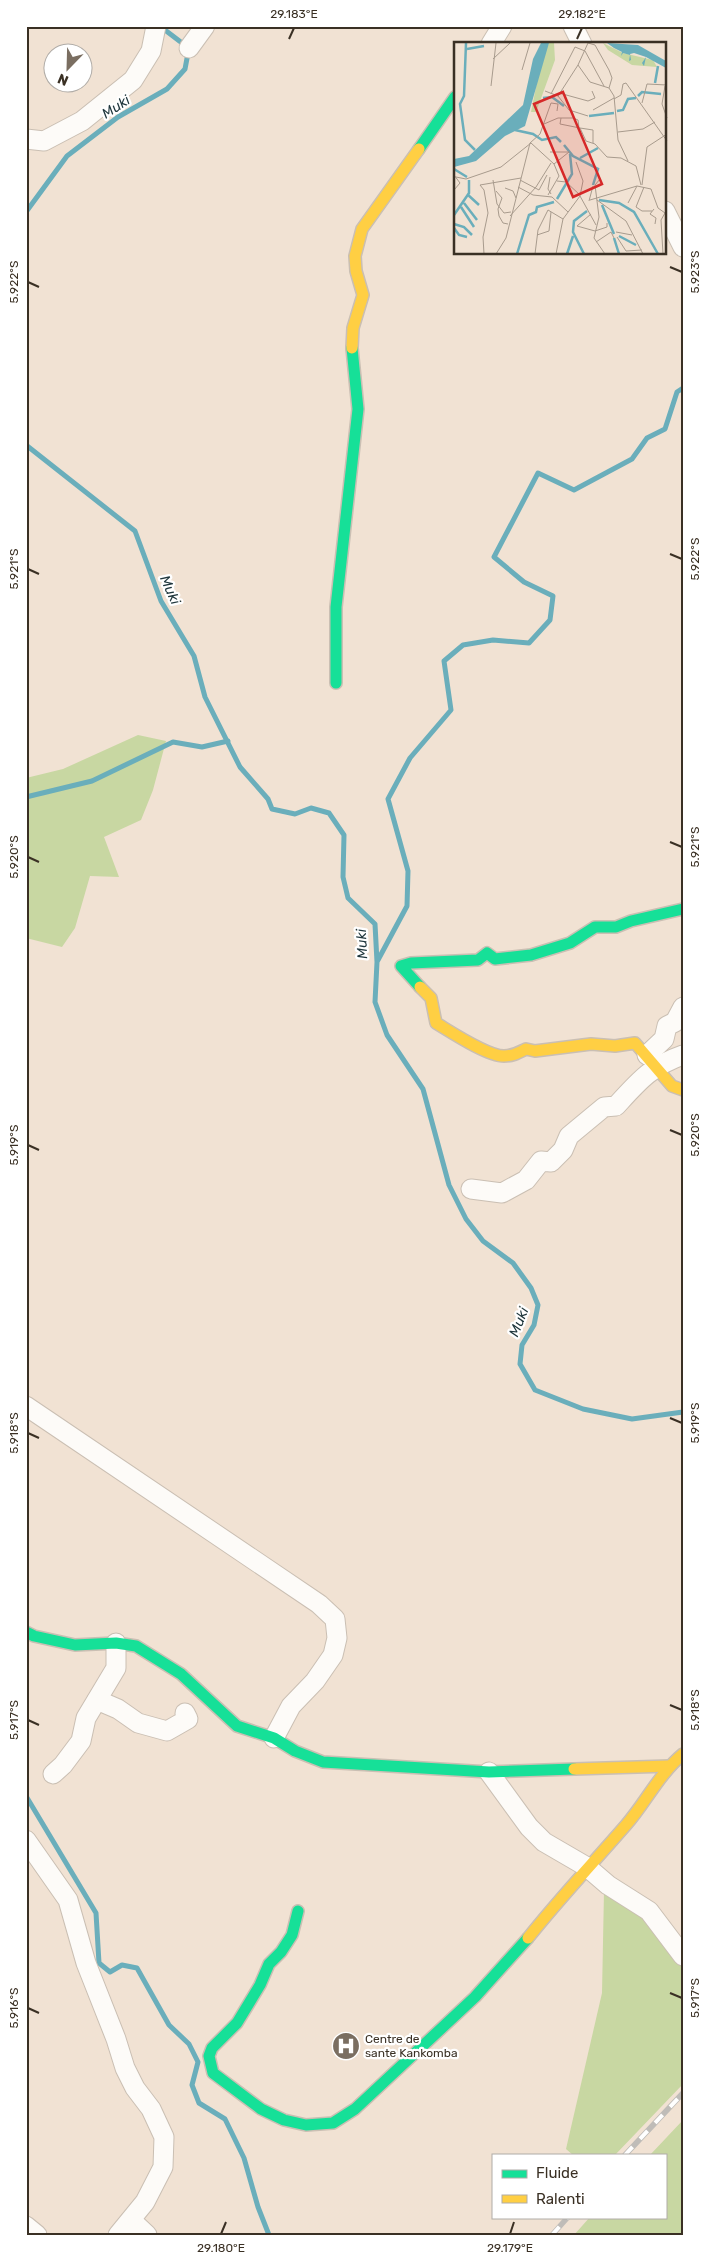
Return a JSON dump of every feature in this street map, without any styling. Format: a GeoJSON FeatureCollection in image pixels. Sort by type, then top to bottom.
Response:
{"type":"FeatureCollection","features":[{"type":"Feature","properties":{"kind":"street"},"geometry":{"type":"LineString","coordinates":[[26,139],[44,141],[82,121],[133,80],[151,51],[156,26]]}},
{"type":"Feature","properties":{"kind":"street"},"geometry":{"type":"LineString","coordinates":[[189,48],[205,26]]}},
{"type":"Feature","properties":{"kind":"street"},"geometry":{"type":"LineString","coordinates":[[492,42],[502,26]]}},
{"type":"Feature","properties":{"kind":"street"},"geometry":{"type":"LineString","coordinates":[[573,26],[581,42]]}},
{"type":"Feature","properties":{"kind":"street"},"geometry":{"type":"LineString","coordinates":[[336,683],[336,607],[358,409],[357,382],[352,355],[353,328],[363,300],[356,271],[355,256],[362,229],[454,98]]}},
{"type":"Feature","properties":{"kind":"street"},"geometry":{"type":"LineString","coordinates":[[666,213],[683,247]]}},
{"type":"Feature","properties":{"kind":"street"},"geometry":{"type":"LineString","coordinates":[[683,909],[631,921],[616,927],[595,927],[570,943],[531,955],[495,958],[487,953],[478,960],[411,963],[401,966],[431,998],[436,1023],[463,1040],[501,1056],[515,1054],[526,1049],[535,1051],[591,1044],[615,1046],[635,1043],[672,1086],[683,1090]]}},
{"type":"Feature","properties":{"kind":"street"},"geometry":{"type":"LineString","coordinates":[[471,1189],[502,1193],[526,1180],[540,1161],[551,1162],[563,1150],[569,1136],[604,1107],[616,1106],[645,1074],[664,1039],[667,1026],[675,1022],[683,1007]]}},
{"type":"Feature","properties":{"kind":"street"},"geometry":{"type":"LineString","coordinates":[[651,1061],[683,1055]]}},
{"type":"Feature","properties":{"kind":"street"},"geometry":{"type":"LineString","coordinates":[[26,1406],[312,1599],[335,1619],[337,1638],[333,1655],[315,1682],[291,1706],[274,1738]]}},
{"type":"Feature","properties":{"kind":"street"},"geometry":{"type":"LineString","coordinates":[[26,1632],[34,1636],[75,1644],[116,1642],[136,1646],[181,1674],[237,1726],[274,1738],[295,1751],[323,1762],[489,1772],[669,1766]]}},
{"type":"Feature","properties":{"kind":"street"},"geometry":{"type":"LineString","coordinates":[[53,1774],[63,1765],[81,1742],[86,1718],[116,1668],[116,1642]]}},
{"type":"Feature","properties":{"kind":"street"},"geometry":{"type":"LineString","coordinates":[[97,1700],[118,1709],[138,1724],[167,1731],[188,1719],[185,1713]]}},
{"type":"Feature","properties":{"kind":"street"},"geometry":{"type":"LineString","coordinates":[[298,1911],[292,1935],[281,1952],[269,1964],[260,1985],[236,2023],[212,2048],[209,2056],[213,2073],[261,2109],[284,2120],[306,2125],[333,2123],[355,2109],[390,2078],[475,1997],[525,1942],[587,1867],[627,1824],[669,1766],[683,1754]]}},
{"type":"Feature","properties":{"kind":"street"},"geometry":{"type":"LineString","coordinates":[[489,1772],[534,1832],[544,1842],[587,1867],[608,1885],[649,1911],[683,1956]]}},
{"type":"Feature","properties":{"kind":"street"},"geometry":{"type":"LineString","coordinates":[[26,1840],[68,1900],[86,1963],[116,2039],[125,2068],[135,2088],[151,2108],[164,2137],[163,2167],[146,2202],[118,2235]]}},
{"type":"Feature","properties":{"kind":"street"},"geometry":{"type":"LineString","coordinates":[[131,2220],[147,2235]]}},
{"type":"Feature","properties":{"kind":"street"},"geometry":{"type":"LineString","coordinates":[[26,2226],[37,2235]]}},
{"type":"Feature","properties":{"kind":"green space"},"geometry":{"type":"Polygon","coordinates":[[[138,735],[166,741],[153,790],[141,820],[104,837],[119,877],[90,876],[75,928],[62,947],[26,938],[26,778],[63,769],[138,735]]]}},
{"type":"Feature","properties":{"kind":"green space"},"geometry":{"type":"Polygon","coordinates":[[[604,1891],[654,1923],[683,1963],[683,2084],[616,2154],[572,2154],[566,2149],[602,1993],[604,1891]]]}},
{"type":"Feature","properties":{"kind":"green space"},"geometry":{"type":"Polygon","coordinates":[[[683,2120],[683,2235],[574,2235],[589,2218],[666,2218],[666,2154],[651,2154],[683,2120]]]}},
{"type":"Feature","properties":{"kind":"waterway","name":"Muki"},"geometry":{"type":"LineString","coordinates":[[161,27],[186,46]]}},
{"type":"Feature","properties":{"kind":"waterway","name":"Muki"},"geometry":{"type":"LineString","coordinates":[[26,212],[67,156],[118,117],[167,89],[185,69],[188,53]]}},
{"type":"Feature","properties":{"kind":"waterway"},"geometry":{"type":"LineString","coordinates":[[378,960],[407,906],[408,871],[388,799],[410,758],[451,710],[444,661],[463,645],[493,640],[529,643],[550,620],[553,596],[524,582],[494,557],[538,473],[574,490],[632,459],[647,438],[665,429],[677,392],[683,388]]}},
{"type":"Feature","properties":{"kind":"waterway","name":"Muki"},"geometry":{"type":"LineString","coordinates":[[26,445],[135,531],[161,601],[194,656],[205,697],[240,767],[268,799],[272,809],[295,814],[311,808],[329,813],[344,835],[343,877],[348,898],[375,924],[377,962],[375,1002],[387,1035],[423,1089],[449,1185],[466,1219],[483,1241],[513,1263],[531,1288],[538,1305],[534,1325],[522,1345],[520,1364],[535,1390],[583,1409],[632,1419],[683,1412]]}},
{"type":"Feature","properties":{"kind":"waterway"},"geometry":{"type":"LineString","coordinates":[[26,797],[92,781],[173,742],[202,747],[228,741]]}},
{"type":"Feature","properties":{"kind":"waterway"},"geometry":{"type":"LineString","coordinates":[[26,1796],[96,1913],[99,1963],[110,1972],[122,1965],[137,1968],[169,2025],[189,2044],[198,2062],[192,2085],[199,2103],[225,2119],[244,2158],[258,2207],[269,2235]]}},
{"type":"Feature","properties":{"kind":"railway"},"geometry":{"type":"LineString","coordinates":[[626,2154],[683,2093]]}},
{"type":"Feature","properties":{"kind":"railway"},"geometry":{"type":"LineString","coordinates":[[552,2235],[567,2218]]}},
{"type":"Feature","properties":{"kind":"traffic: fast"},"geometry":{"type":"LineString","coordinates":[[419,149],[454,98]]}},
{"type":"Feature","properties":{"kind":"traffic: fast"},"geometry":{"type":"LineString","coordinates":[[336,683],[336,607],[358,409],[352,348]]}},
{"type":"Feature","properties":{"kind":"traffic: fast"},"geometry":{"type":"LineString","coordinates":[[420,987],[401,966],[411,963],[478,960],[487,953],[495,959],[531,955],[570,943],[595,927],[616,927],[631,921],[683,909]]}},
{"type":"Feature","properties":{"kind":"traffic: fast"},"geometry":{"type":"LineString","coordinates":[[26,1632],[34,1636],[75,1645],[116,1643],[136,1646],[181,1674],[237,1726],[274,1738],[295,1751],[323,1762],[489,1772],[574,1769]]}},
{"type":"Feature","properties":{"kind":"traffic: fast"},"geometry":{"type":"LineString","coordinates":[[298,1911],[292,1935],[281,1952],[269,1964],[260,1985],[237,2023],[212,2048],[209,2056],[213,2073],[261,2109],[284,2120],[306,2125],[333,2123],[355,2109],[475,1997],[528,1938]]}},
{"type":"Feature","properties":{"kind":"traffic: slow"},"geometry":{"type":"LineString","coordinates":[[352,348],[353,328],[363,295],[356,271],[355,256],[362,229],[419,149]]}},
{"type":"Feature","properties":{"kind":"traffic: slow"},"geometry":{"type":"LineString","coordinates":[[420,987],[431,998],[436,1023],[488,1052],[507,1056],[526,1049],[535,1051],[591,1044],[615,1046],[635,1043],[672,1086],[683,1090]]}},
{"type":"Feature","properties":{"kind":"traffic: slow"},"geometry":{"type":"LineString","coordinates":[[528,1938],[626,1825],[667,1770],[683,1754]]}},
{"type":"Feature","properties":{"kind":"traffic: slow"},"geometry":{"type":"LineString","coordinates":[[574,1769],[669,1766]]}},
{"type":"Feature","properties":{"kind":"place","name":"Centre de sante Kankomba"},"geometry":{"type":"Point","coordinates":[346,2046]}}]}
